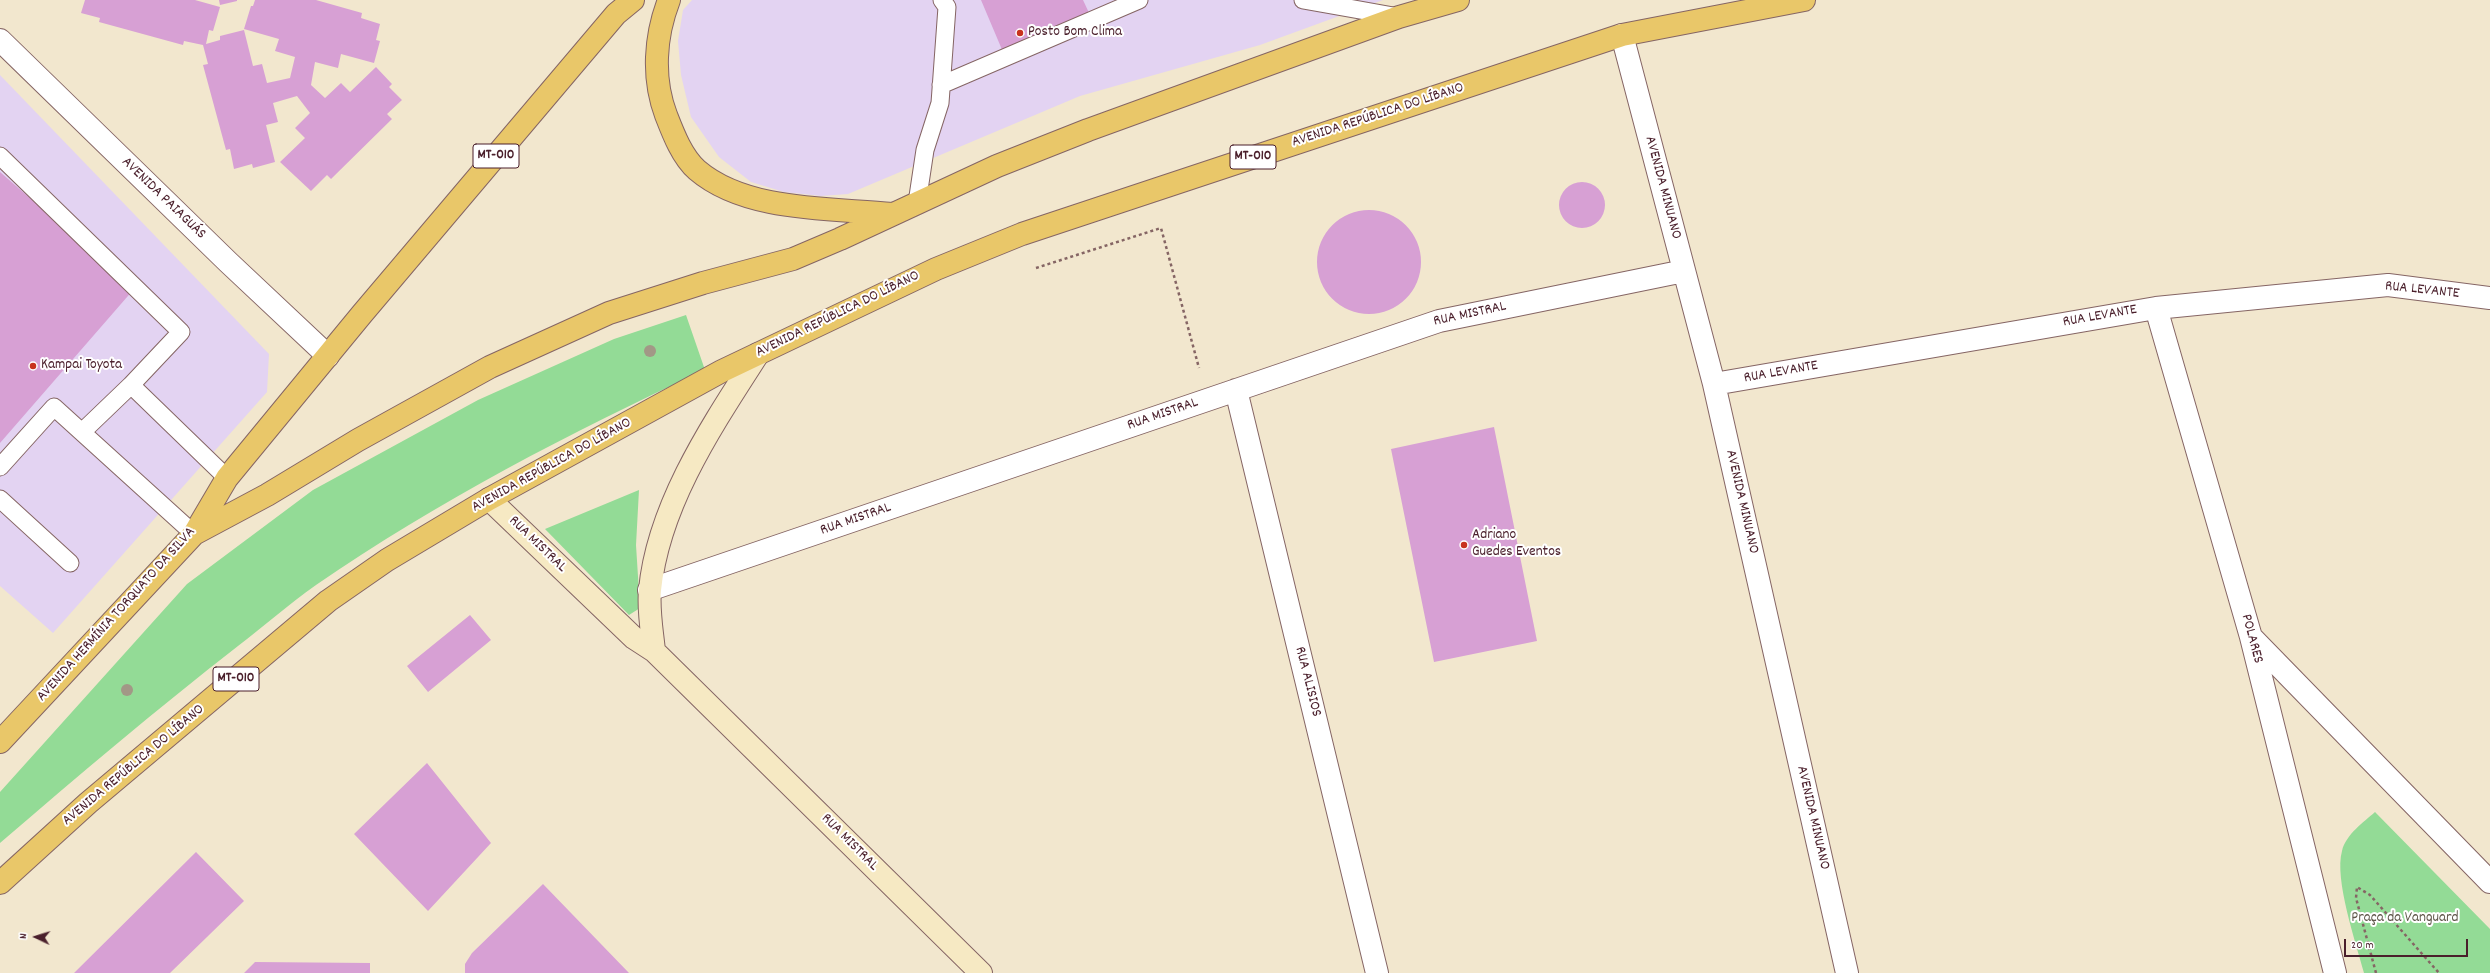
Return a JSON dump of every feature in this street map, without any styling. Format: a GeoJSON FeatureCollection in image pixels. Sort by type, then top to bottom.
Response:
{"type":"FeatureCollection","features":[{"type":"Feature","properties":{"kind":"main road","name":"AVENIDA HERMÍNIA TORQUATO DA SILVA"},"geometry":{"type":"LineString","coordinates":[[0,742],[194,534],[227,478],[362,314],[616,14],[633,0]]}},
{"type":"Feature","properties":{"kind":"main road"},"geometry":{"type":"LineString","coordinates":[[669,0],[660,22],[656,69],[662,103],[675,138],[697,170],[733,192],[764,202],[892,214]]}},
{"type":"Feature","properties":{"kind":"main road"},"geometry":{"type":"LineString","coordinates":[[194,534],[267,495],[358,440],[490,367],[609,313],[702,283],[793,259],[840,240],[892,214],[997,166],[1088,130],[1400,17],[1458,0]]}},
{"type":"Feature","properties":{"kind":"main road","name":"AVENIDA REPÚBLICA DO LÍBANO"},"geometry":{"type":"LineString","coordinates":[[0,883],[88,803],[328,601],[387,560],[489,500],[722,372],[758,354],[936,269],[1022,234],[1622,35],[1804,0]]}},
{"type":"Feature","properties":{"kind":"street","name":"AVENIDA MINUANO"},"geometry":{"type":"LineString","coordinates":[[1622,35],[1714,384],[1847,973]]}},
{"type":"Feature","properties":{"kind":"street","name":"AVENIDA PAIAGUÁS"},"geometry":{"type":"LineString","coordinates":[[0,40],[228,262],[328,356]]}},
{"type":"Feature","properties":{"kind":"street","name":"RUA MISTRAL"},"geometry":{"type":"LineString","coordinates":[[650,590],[1439,321],[1684,271]]}},
{"type":"Feature","properties":{"kind":"street","name":"RUA LEVANTE"},"geometry":{"type":"LineString","coordinates":[[1714,384],[2156,308],[2388,285],[2490,298]]}},
{"type":"Feature","properties":{"kind":"street","name":"POLARES"},"geometry":{"type":"LineString","coordinates":[[2156,308],[2250,637],[2335,973]]}},
{"type":"Feature","properties":{"kind":"street"},"geometry":{"type":"LineString","coordinates":[[654,651],[650,590],[663,533],[691,466],[712,427],[758,354]]}},
{"type":"Feature","properties":{"kind":"street","name":"RUA ALISIOS"},"geometry":{"type":"LineString","coordinates":[[1236,390],[1377,973]]}},
{"type":"Feature","properties":{"kind":"street","name":"RUA MISTRAL"},"geometry":{"type":"LineString","coordinates":[[489,500],[634,638],[654,651],[981,973]]}},
{"type":"Feature","properties":{"kind":"street"},"geometry":{"type":"LineString","coordinates":[[2250,637],[2490,882]]}},
{"type":"Feature","properties":{"kind":"lane"},"geometry":{"type":"LineString","coordinates":[[917,203],[925,150],[940,103],[947,7],[942,0]]}},
{"type":"Feature","properties":{"kind":"lane"},"geometry":{"type":"LineString","coordinates":[[941,85],[1139,0]]}},
{"type":"Feature","properties":{"kind":"lane"},"geometry":{"type":"LineString","coordinates":[[1303,0],[1400,17]]}},
{"type":"Feature","properties":{"kind":"lane"},"geometry":{"type":"LineString","coordinates":[[0,156],[181,332],[131,385],[82,432]]}},
{"type":"Feature","properties":{"kind":"lane"},"geometry":{"type":"LineString","coordinates":[[131,385],[227,478]]}},
{"type":"Feature","properties":{"kind":"lane"},"geometry":{"type":"LineString","coordinates":[[0,467],[54,407],[194,534]]}},
{"type":"Feature","properties":{"kind":"lane"},"geometry":{"type":"LineString","coordinates":[[0,499],[70,563]]}},
{"type":"Feature","properties":{"kind":"path"},"geometry":{"type":"LineString","coordinates":[[1036,268],[1161,228],[1207,400]]}},
{"type":"Feature","properties":{"kind":"path"},"geometry":{"type":"LineString","coordinates":[[2376,973],[2356,898],[2357,887],[2370,895],[2439,973]]}},
{"type":"Feature","properties":{"kind":"shaded area"},"geometry":{"type":"Polygon","coordinates":[[[692,0],[1383,0],[1260,45],[1080,96],[848,194],[821,196],[784,192],[751,182],[719,157],[691,117],[681,75],[678,41],[683,10],[692,0]]]}},
{"type":"Feature","properties":{"kind":"shaded area"},"geometry":{"type":"Polygon","coordinates":[[[0,75],[269,354],[267,392],[53,633],[0,586],[0,75]]]}},
{"type":"Feature","properties":{"kind":"green space"},"geometry":{"type":"Polygon","coordinates":[[[686,315],[705,370],[605,418],[506,469],[457,496],[362,554],[286,607],[148,718],[0,843],[0,792],[187,584],[313,490],[478,400],[614,339],[686,315]]]}},
{"type":"Feature","properties":{"kind":"green space"},"geometry":{"type":"Polygon","coordinates":[[[639,490],[636,545],[640,608],[629,615],[545,529],[639,490]]]}},
{"type":"Feature","properties":{"kind":"green space","name":"Praça da Vanguard"},"geometry":{"type":"Polygon","coordinates":[[[2375,812],[2490,929],[2490,973],[2364,973],[2351,929],[2343,894],[2340,863],[2342,851],[2347,839],[2375,812]]]}},
{"type":"Feature","properties":{"kind":"building"},"geometry":{"type":"Polygon","coordinates":[[[85,0],[195,0],[220,7],[213,31],[209,30],[206,44],[220,40],[220,36],[244,30],[253,66],[262,64],[267,83],[290,78],[295,57],[275,51],[279,39],[244,29],[251,6],[253,6],[255,0],[316,0],[362,13],[361,18],[380,24],[376,40],[380,41],[374,63],[341,54],[338,68],[315,62],[311,85],[325,98],[341,83],[350,92],[376,67],[392,84],[389,87],[402,100],[387,114],[392,119],[331,179],[327,175],[311,191],[280,162],[305,138],[295,128],[310,113],[297,96],[273,103],[278,122],[266,125],[275,162],[253,168],[252,164],[234,169],[230,149],[226,150],[203,65],[208,64],[203,45],[184,41],[183,45],[99,22],[100,18],[81,13],[85,0]]]}},
{"type":"Feature","properties":{"kind":"building"},"geometry":{"type":"Polygon","coordinates":[[[219,0],[237,0],[237,1],[220,5],[219,0]]]}},
{"type":"Feature","properties":{"kind":"building","name":"Posto Bom Clima"},"geometry":{"type":"Polygon","coordinates":[[[981,0],[1083,0],[1090,15],[1003,52],[981,0]]]}},
{"type":"Feature","properties":{"kind":"building","name":"Kampai Toyota"},"geometry":{"type":"Polygon","coordinates":[[[0,172],[134,289],[0,443],[0,172]]]}},
{"type":"Feature","properties":{"kind":"building"},"geometry":{"type":"Polygon","coordinates":[[[1578,182],[1586,182],[1595,186],[1601,192],[1605,205],[1601,218],[1595,224],[1586,228],[1578,228],[1569,224],[1563,218],[1559,209],[1559,201],[1563,192],[1569,186],[1578,182]]]}},
{"type":"Feature","properties":{"kind":"building"},"geometry":{"type":"Polygon","coordinates":[[[1369,210],[1389,214],[1406,225],[1417,242],[1421,262],[1417,282],[1406,299],[1389,310],[1369,314],[1349,310],[1332,299],[1321,282],[1317,262],[1321,242],[1332,225],[1349,214],[1369,210]]]}},
{"type":"Feature","properties":{"kind":"building","name":"Adriano Guedes Eventos"},"geometry":{"type":"Polygon","coordinates":[[[1494,427],[1537,641],[1434,662],[1391,449],[1494,427]]]}},
{"type":"Feature","properties":{"kind":"building"},"geometry":{"type":"Polygon","coordinates":[[[470,615],[491,640],[428,692],[407,666],[470,615]]]}},
{"type":"Feature","properties":{"kind":"building"},"geometry":{"type":"Polygon","coordinates":[[[427,763],[491,843],[428,911],[354,834],[427,763]]]}},
{"type":"Feature","properties":{"kind":"building"},"geometry":{"type":"Polygon","coordinates":[[[196,852],[244,901],[170,973],[74,973],[196,852]]]}},
{"type":"Feature","properties":{"kind":"building"},"geometry":{"type":"Polygon","coordinates":[[[543,884],[629,973],[465,973],[465,964],[472,953],[543,884]]]}},
{"type":"Feature","properties":{"kind":"building"},"geometry":{"type":"Polygon","coordinates":[[[255,962],[370,963],[370,973],[244,973],[255,962]]]}},
{"type":"Feature","properties":{"kind":"place","name":"Posto Bom Clima"},"geometry":{"type":"Point","coordinates":[1020,33]}},
{"type":"Feature","properties":{"kind":"place","name":"Kampai Toyota"},"geometry":{"type":"Point","coordinates":[33,366]}},
{"type":"Feature","properties":{"kind":"place","name":"Adriano Guedes Eventos"},"geometry":{"type":"Point","coordinates":[1464,545]}}]}
